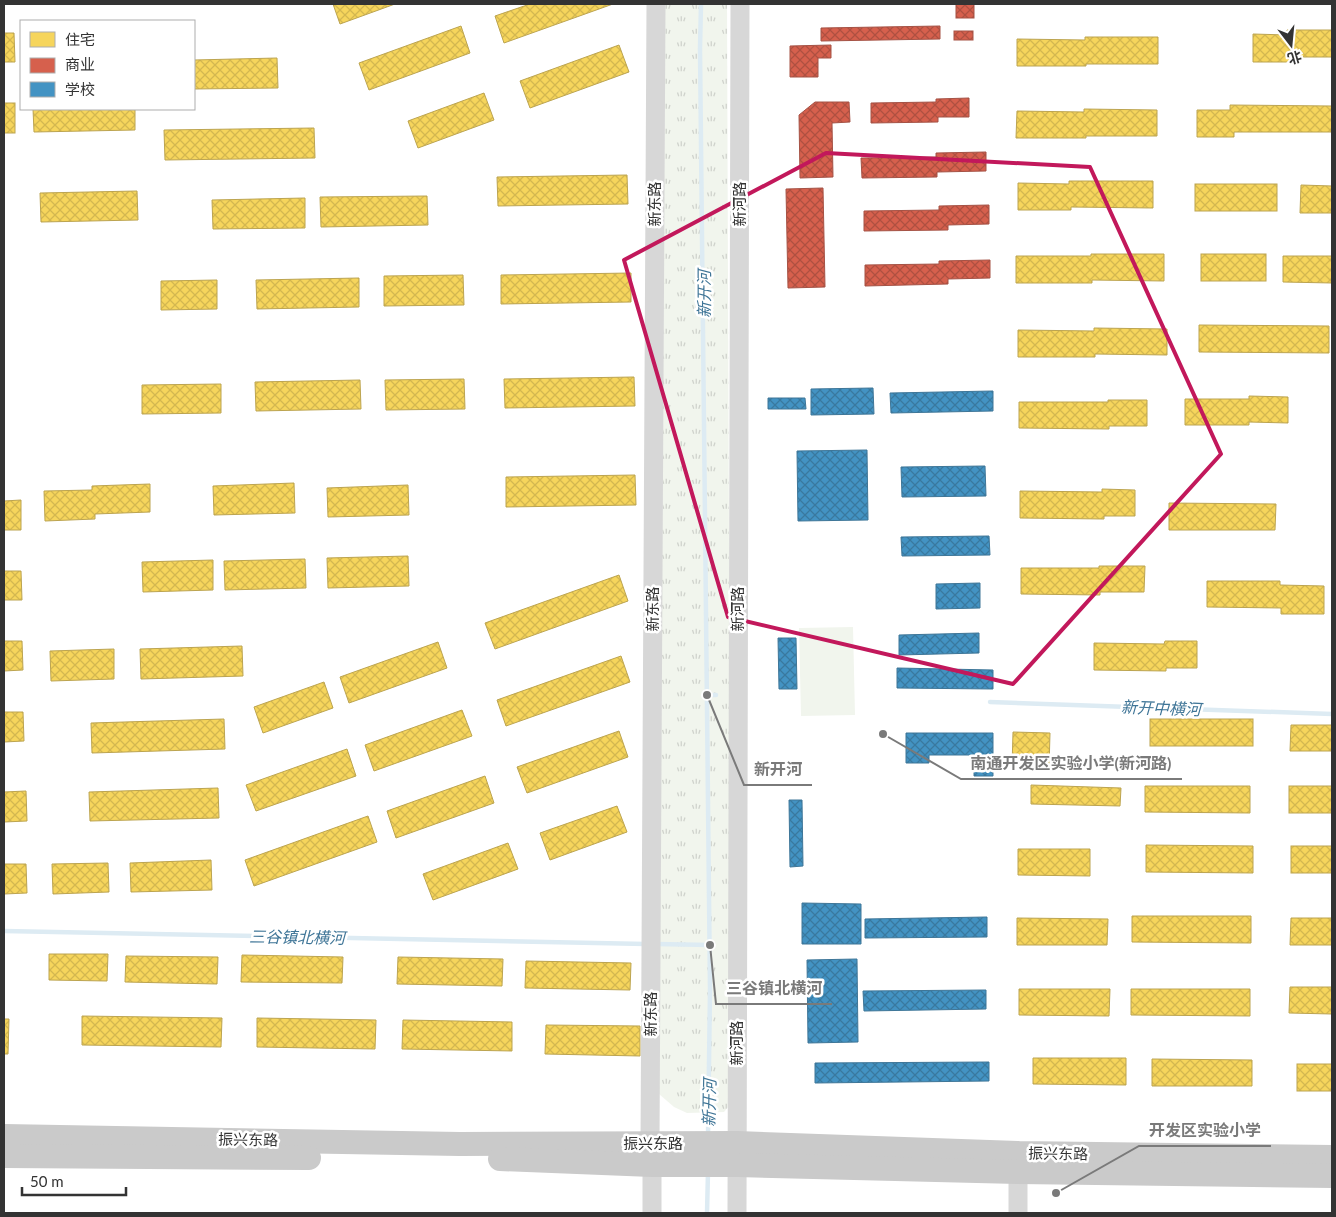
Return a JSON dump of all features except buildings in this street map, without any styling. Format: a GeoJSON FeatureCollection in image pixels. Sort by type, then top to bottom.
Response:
{"type":"FeatureCollection","features":[{"type":"Feature","properties":{"kind":"main road","name":"振兴东路"},"geometry":{"type":"LineString","coordinates":[[4,1136],[440,1144],[651,1155]]}},
{"type":"Feature","properties":{"kind":"main road","name":"振兴东路"},"geometry":{"type":"LineString","coordinates":[[4,1156],[471,1158],[717,1154],[1018,1163],[1332,1176]]}},
{"type":"Feature","properties":{"kind":"main road","name":"振兴东路"},"geometry":{"type":"LineString","coordinates":[[1018,1163],[1332,1157]]}},
{"type":"Feature","properties":{"kind":"street","name":"新东路"},"geometry":{"type":"LineString","coordinates":[[652,1213],[651,929],[656,4]]}},
{"type":"Feature","properties":{"kind":"street","name":"新河路"},"geometry":{"type":"LineString","coordinates":[[737,1213],[717,1154],[740,4]]}},
{"type":"Feature","properties":{"kind":"street"},"geometry":{"type":"LineString","coordinates":[[1018,1163],[1018,1213]]}},
{"type":"Feature","properties":{"kind":"highlighted area"},"geometry":{"type":"Polygon","coordinates":[[[826,153],[1090,167],[1221,454],[1013,684],[728,617],[624,260],[826,153]]]}},
{"type":"Feature","properties":{"kind":"green space"},"geometry":{"type":"Polygon","coordinates":[[[665,4],[727,4],[731,1099],[729,1106],[724,1112],[687,1113],[674,1107],[659,1094],[665,4]]]}},
{"type":"Feature","properties":{"kind":"green space"},"geometry":{"type":"Polygon","coordinates":[[[853,627],[855,715],[801,716],[799,628],[853,627]]]}},
{"type":"Feature","properties":{"kind":"waterway","name":"新开河"},"geometry":{"type":"LineString","coordinates":[[701,4],[710,990],[708,1137]]}},
{"type":"Feature","properties":{"kind":"waterway","name":"新开中横河"},"geometry":{"type":"LineString","coordinates":[[707,695],[716,695]]}},
{"type":"Feature","properties":{"kind":"waterway","name":"新开中横河"},"geometry":{"type":"LineString","coordinates":[[990,702],[1332,714]]}},
{"type":"Feature","properties":{"kind":"waterway","name":"三谷镇北横河"},"geometry":{"type":"LineString","coordinates":[[4,931],[646,944]]}},
{"type":"Feature","properties":{"kind":"waterway","name":"三谷镇北横河"},"geometry":{"type":"LineString","coordinates":[[656,944],[710,945]]}},
{"type":"Feature","properties":{"kind":"waterway","name":"新开河"},"geometry":{"type":"LineString","coordinates":[[707,1213],[708,1172]]}},
{"type":"Feature","properties":{"kind":"place","name":"新开河"},"geometry":{"type":"Point","coordinates":[707,695]}},
{"type":"Feature","properties":{"kind":"place","name":"南通开发区实验小学(新河路)"},"geometry":{"type":"Point","coordinates":[883,734]}},
{"type":"Feature","properties":{"kind":"place","name":"三谷镇北横河"},"geometry":{"type":"Point","coordinates":[710,945]}},
{"type":"Feature","properties":{"kind":"place","name":"开发区实验小学"},"geometry":{"type":"Point","coordinates":[1056,1193]}}]}
